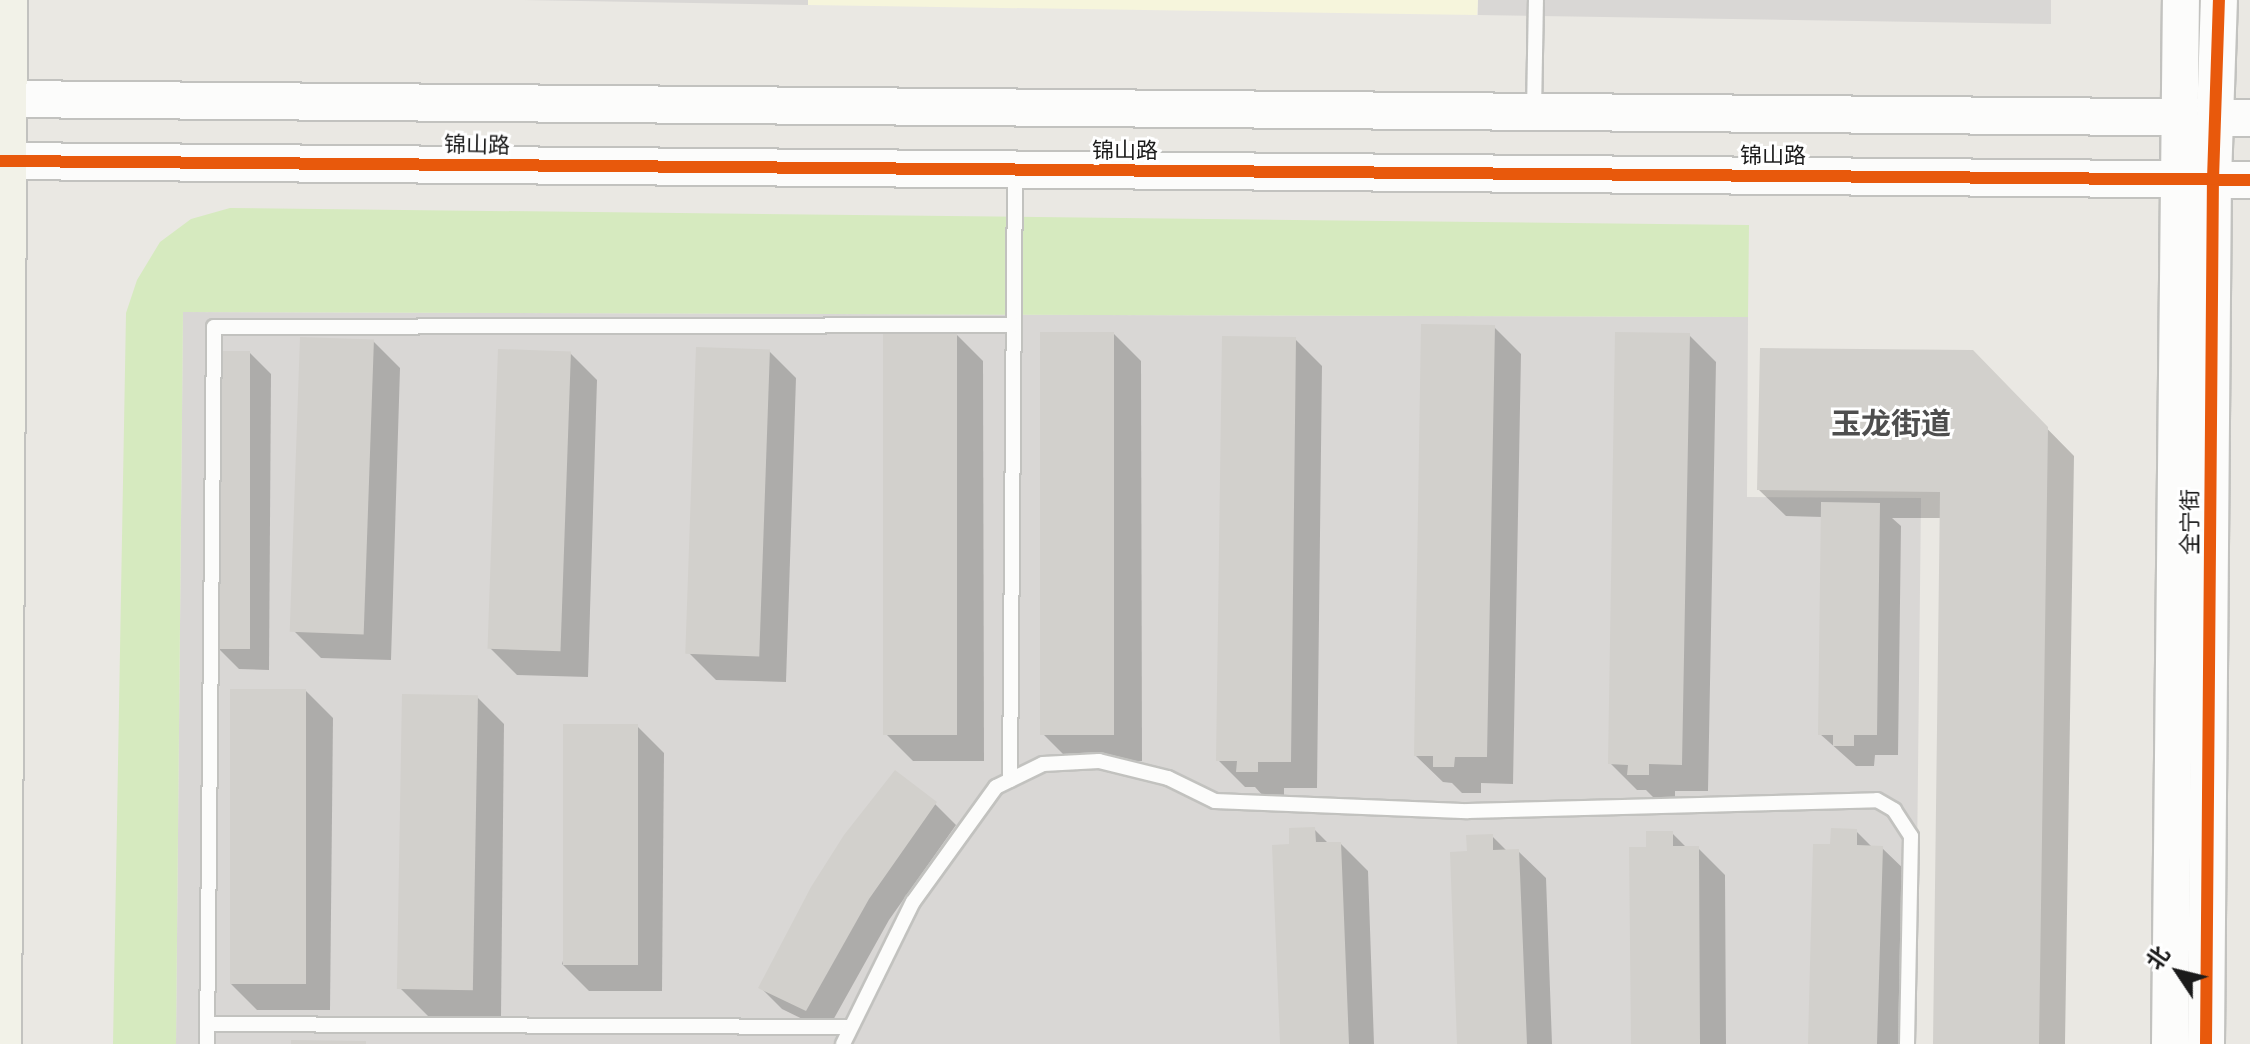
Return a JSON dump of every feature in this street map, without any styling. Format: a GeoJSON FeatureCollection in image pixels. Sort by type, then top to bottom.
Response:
{"type":"FeatureCollection","features":[{"type":"Feature","properties":{"kind":"main road"},"geometry":{"type":"LineString","coordinates":[[1,1044],[3,99],[7,0]]}},
{"type":"Feature","properties":{"kind":"street","name":"全宁街"},"geometry":{"type":"LineString","coordinates":[[2181,0],[2180,117],[2196,179],[2206,1044]]}},
{"type":"Feature","properties":{"kind":"street","name":"全宁街"},"geometry":{"type":"LineString","coordinates":[[2170,1044],[2196,179],[2233,118],[2219,0]]}},
{"type":"Feature","properties":{"kind":"street","name":"锦山路"},"geometry":{"type":"LineString","coordinates":[[3,99],[2233,118]]}},
{"type":"Feature","properties":{"kind":"street","name":"锦山路"},"geometry":{"type":"LineString","coordinates":[[3,161],[2250,180]]}},
{"type":"Feature","properties":{"kind":"lane"},"geometry":{"type":"LineString","coordinates":[[1534,113],[1536,0]]}},
{"type":"Feature","properties":{"kind":"lane"},"geometry":{"type":"LineString","coordinates":[[1010,780],[1015,170]]}},
{"type":"Feature","properties":{"kind":"lane"},"geometry":{"type":"LineString","coordinates":[[207,1044],[214,327],[1014,325]]}},
{"type":"Feature","properties":{"kind":"lane"},"geometry":{"type":"LineString","coordinates":[[843,1044],[913,902],[996,787],[1043,764],[1099,761],[1168,778],[1215,801],[1468,811],[1877,800],[1894,810],[1911,836],[1907,1044]]}},
{"type":"Feature","properties":{"kind":"lane"},"geometry":{"type":"LineString","coordinates":[[208,1024],[850,1027]]}},
{"type":"Feature","properties":{"kind":"shaded area"},"geometry":{"type":"Polygon","coordinates":[[[524,0],[808,0],[808,5],[524,0]]]}},
{"type":"Feature","properties":{"kind":"shaded area"},"geometry":{"type":"Polygon","coordinates":[[[808,0],[1478,0],[1477,15],[808,5],[808,0]]]}},
{"type":"Feature","properties":{"kind":"shaded area"},"geometry":{"type":"Polygon","coordinates":[[[1478,0],[2051,0],[2051,24],[1478,15],[1478,0]]]}},
{"type":"Feature","properties":{"kind":"shaded area"},"geometry":{"type":"Polygon","coordinates":[[[183,312],[1748,317],[1747,497],[1921,498],[1915,1044],[176,1044],[183,312]]]}},
{"type":"Feature","properties":{"kind":"green space"},"geometry":{"type":"Polygon","coordinates":[[[230,208],[1749,225],[1748,317],[183,312],[176,1044],[113,1044],[126,313],[137,280],[160,242],[191,219],[230,208]]]}},
{"type":"Feature","properties":{"kind":"building"},"geometry":{"type":"Polygon","coordinates":[[[1421,324],[1495,325],[1487,757],[1455,757],[1454,767],[1433,767],[1433,756],[1414,756],[1421,324]]]}},
{"type":"Feature","properties":{"kind":"building"},"geometry":{"type":"Polygon","coordinates":[[[883,332],[957,332],[957,735],[883,735],[883,332]]]}},
{"type":"Feature","properties":{"kind":"building"},"geometry":{"type":"Polygon","coordinates":[[[1040,332],[1114,332],[1114,735],[1040,735],[1040,332]]]}},
{"type":"Feature","properties":{"kind":"building"},"geometry":{"type":"Polygon","coordinates":[[[1615,332],[1690,333],[1682,765],[1649,764],[1649,775],[1627,775],[1628,765],[1608,764],[1615,332]]]}},
{"type":"Feature","properties":{"kind":"building"},"geometry":{"type":"Polygon","coordinates":[[[1222,336],[1296,337],[1291,762],[1258,762],[1258,772],[1236,772],[1237,761],[1216,761],[1222,336]]]}},
{"type":"Feature","properties":{"kind":"building"},"geometry":{"type":"Polygon","coordinates":[[[300,337],[374,340],[364,634],[290,632],[300,337]]]}},
{"type":"Feature","properties":{"kind":"building"},"geometry":{"type":"Polygon","coordinates":[[[696,347],[770,350],[759,656],[685,654],[696,347]]]}},
{"type":"Feature","properties":{"kind":"building"},"geometry":{"type":"Polygon","coordinates":[[[1760,348],[1973,350],[2048,427],[2039,1044],[1933,1044],[1940,492],[1757,490],[1760,348]]]}},
{"type":"Feature","properties":{"kind":"building"},"geometry":{"type":"Polygon","coordinates":[[[498,349],[571,352],[560,651],[488,649],[498,349]]]}},
{"type":"Feature","properties":{"kind":"building"},"geometry":{"type":"Polygon","coordinates":[[[218,351],[250,351],[250,649],[218,649],[218,351]]]}},
{"type":"Feature","properties":{"kind":"building"},"geometry":{"type":"Polygon","coordinates":[[[1821,502],[1880,503],[1877,735],[1854,735],[1854,746],[1833,746],[1833,735],[1818,735],[1821,502]]]}},
{"type":"Feature","properties":{"kind":"building"},"geometry":{"type":"Polygon","coordinates":[[[230,689],[306,689],[306,984],[230,984],[230,689]]]}},
{"type":"Feature","properties":{"kind":"building"},"geometry":{"type":"Polygon","coordinates":[[[402,694],[478,695],[473,990],[397,989],[402,694]]]}},
{"type":"Feature","properties":{"kind":"building"},"geometry":{"type":"Polygon","coordinates":[[[563,724],[638,724],[638,965],[563,965],[563,724]]]}},
{"type":"Feature","properties":{"kind":"building"},"geometry":{"type":"Polygon","coordinates":[[[895,770],[937,802],[869,899],[806,1011],[758,988],[811,887],[844,835],[895,770]]]}},
{"type":"Feature","properties":{"kind":"building"},"geometry":{"type":"Polygon","coordinates":[[[1315,827],[1316,842],[1341,842],[1349,1044],[1280,1044],[1272,845],[1289,844],[1289,828],[1315,827]]]}},
{"type":"Feature","properties":{"kind":"building"},"geometry":{"type":"Polygon","coordinates":[[[1831,828],[1857,829],[1857,845],[1883,846],[1877,1044],[1808,1044],[1813,844],[1830,844],[1831,828]]]}},
{"type":"Feature","properties":{"kind":"building"},"geometry":{"type":"Polygon","coordinates":[[[1646,831],[1673,831],[1673,846],[1699,846],[1700,1044],[1631,1044],[1629,847],[1646,847],[1646,831]]]}},
{"type":"Feature","properties":{"kind":"building"},"geometry":{"type":"Polygon","coordinates":[[[1493,834],[1493,850],[1519,849],[1527,1044],[1457,1044],[1450,852],[1467,851],[1466,835],[1493,834]]]}},
{"type":"Feature","properties":{"kind":"building"},"geometry":{"type":"Polygon","coordinates":[[[291,1040],[366,1041],[366,1044],[291,1044],[291,1040]]]}},
{"type":"Feature","properties":{"kind":"cycle path"},"geometry":{"type":"LineString","coordinates":[[2206,1044],[2213,179],[2219,0]]}},
{"type":"Feature","properties":{"kind":"cycle path"},"geometry":{"type":"LineString","coordinates":[[0,161],[2250,180]]}},
{"type":"Feature","properties":{"kind":"district","name":"玉龙街道"},"geometry":{"type":"Point","coordinates":[1891,424]}}]}
